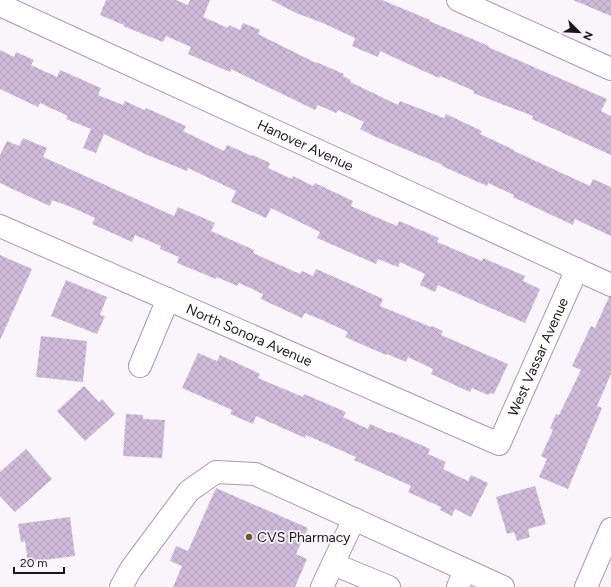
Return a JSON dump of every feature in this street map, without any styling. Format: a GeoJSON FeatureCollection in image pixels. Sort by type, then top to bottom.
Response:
{"type":"FeatureCollection","features":[{"type":"Feature","properties":{"kind":"street"},"geometry":{"type":"LineString","coordinates":[[458,0],[611,70]]}},
{"type":"Feature","properties":{"kind":"street","name":"Hanover Avenue"},"geometry":{"type":"LineString","coordinates":[[0,5],[611,285]]}},
{"type":"Feature","properties":{"kind":"street","name":"North Sonora Avenue"},"geometry":{"type":"LineString","coordinates":[[0,226],[499,444]]}},
{"type":"Feature","properties":{"kind":"street","name":"West Vassar Avenue"},"geometry":{"type":"LineString","coordinates":[[499,444],[577,269]]}},
{"type":"Feature","properties":{"kind":"street"},"geometry":{"type":"LineString","coordinates":[[140,366],[168,299]]}},
{"type":"Feature","properties":{"kind":"street"},"geometry":{"type":"LineString","coordinates":[[120,587],[131,569],[189,491],[216,472],[255,474],[354,519],[462,578],[502,587]]}},
{"type":"Feature","properties":{"kind":"street"},"geometry":{"type":"LineString","coordinates":[[322,587],[354,519]]}},
{"type":"Feature","properties":{"kind":"street"},"geometry":{"type":"LineString","coordinates":[[586,587],[611,529]]}},
{"type":"Feature","properties":{"kind":"street"},"geometry":{"type":"LineString","coordinates":[[332,564],[389,587]]}},
{"type":"Feature","properties":{"kind":"building"},"geometry":{"type":"Polygon","coordinates":[[[106,0],[176,0],[188,5],[190,0],[210,0],[203,17],[228,28],[229,25],[240,30],[243,23],[260,30],[258,34],[316,63],[344,74],[343,76],[351,80],[350,82],[398,105],[400,101],[444,118],[446,114],[482,131],[480,134],[514,151],[590,186],[593,179],[611,187],[611,236],[575,219],[573,225],[513,197],[514,195],[488,183],[487,186],[442,166],[443,165],[376,137],[360,129],[364,122],[338,110],[336,113],[318,105],[315,110],[231,69],[230,72],[188,54],[191,47],[166,36],[163,42],[123,26],[124,25],[100,15],[106,0]]]}},
{"type":"Feature","properties":{"kind":"building"},"geometry":{"type":"Polygon","coordinates":[[[271,0],[382,0],[607,99],[601,111],[611,116],[611,155],[532,119],[533,116],[473,93],[474,91],[440,76],[439,78],[380,51],[378,57],[352,46],[355,38],[323,23],[296,13],[271,0]]]}},
{"type":"Feature","properties":{"kind":"building"},"geometry":{"type":"Polygon","coordinates":[[[573,0],[611,0],[611,16],[573,0]]]}},
{"type":"Feature","properties":{"kind":"building"},"geometry":{"type":"Polygon","coordinates":[[[0,50],[14,57],[16,52],[34,60],[31,65],[57,77],[60,70],[101,88],[98,95],[123,105],[125,101],[144,110],[146,108],[186,126],[183,131],[224,151],[227,145],[252,156],[253,155],[270,163],[268,168],[292,179],[293,176],[313,186],[315,183],[353,201],[351,206],[397,226],[399,221],[439,238],[437,242],[482,261],[483,258],[525,276],[523,281],[540,289],[525,323],[438,285],[435,292],[420,285],[425,274],[400,262],[398,267],[378,259],[376,264],[317,238],[320,232],[271,208],[266,218],[231,202],[236,191],[188,168],[187,171],[145,154],[104,134],[96,153],[83,148],[91,129],[66,119],[68,116],[40,103],[38,107],[0,89],[0,50]]]}},
{"type":"Feature","properties":{"kind":"building"},"geometry":{"type":"Polygon","coordinates":[[[23,138],[47,148],[43,157],[174,216],[178,207],[215,223],[211,231],[254,250],[253,253],[300,274],[302,271],[313,276],[316,269],[383,299],[380,306],[431,327],[432,326],[443,331],[441,335],[508,364],[494,394],[490,393],[488,395],[472,388],[470,392],[431,374],[433,369],[408,357],[406,362],[387,354],[386,355],[345,337],[348,332],[322,320],[305,313],[302,318],[261,299],[263,294],[239,283],[237,286],[217,277],[216,279],[177,263],[179,257],[160,249],[161,246],[135,235],[132,242],[92,224],[95,218],[71,207],[52,200],[50,206],[0,183],[0,155],[7,141],[19,146],[23,138]]]}},
{"type":"Feature","properties":{"kind":"building"},"geometry":{"type":"Polygon","coordinates":[[[0,255],[32,269],[0,340],[0,255]]]}},
{"type":"Feature","properties":{"kind":"building"},"geometry":{"type":"Polygon","coordinates":[[[66,280],[107,297],[100,315],[105,316],[97,334],[51,316],[66,280]]]}},
{"type":"Feature","properties":{"kind":"building"},"geometry":{"type":"Polygon","coordinates":[[[609,297],[611,297],[611,374],[597,406],[602,408],[568,489],[539,477],[547,459],[541,456],[553,430],[550,428],[556,414],[559,415],[581,370],[572,366],[591,326],[595,328],[609,297]]]}},
{"type":"Feature","properties":{"kind":"building"},"geometry":{"type":"Polygon","coordinates":[[[41,336],[87,341],[83,382],[36,377],[41,336]]]}},
{"type":"Feature","properties":{"kind":"building"},"geometry":{"type":"Polygon","coordinates":[[[198,353],[217,361],[220,355],[260,374],[258,378],[303,397],[304,394],[346,412],[343,417],[368,429],[370,424],[430,449],[428,454],[446,462],[443,469],[468,481],[471,475],[488,483],[471,517],[455,509],[452,516],[440,510],[441,507],[408,492],[411,486],[354,460],[356,457],[306,435],[305,438],[256,416],[253,424],[230,414],[232,410],[182,388],[198,353]]]}},
{"type":"Feature","properties":{"kind":"building"},"geometry":{"type":"Polygon","coordinates":[[[84,386],[99,402],[102,399],[115,414],[85,441],[57,411],[84,386]]]}},
{"type":"Feature","properties":{"kind":"building"},"geometry":{"type":"Polygon","coordinates":[[[126,414],[143,415],[143,419],[165,420],[162,458],[123,456],[126,414]]]}},
{"type":"Feature","properties":{"kind":"building"},"geometry":{"type":"Polygon","coordinates":[[[26,449],[52,479],[15,512],[0,496],[0,472],[26,449]]]}},
{"type":"Feature","properties":{"kind":"building"},"geometry":{"type":"Polygon","coordinates":[[[535,486],[546,524],[528,529],[530,537],[517,541],[514,532],[507,534],[496,497],[535,486]]]}},
{"type":"Feature","properties":{"kind":"building","name":"CVS Pharmacy"},"geometry":{"type":"Polygon","coordinates":[[[216,488],[308,528],[296,554],[307,559],[295,587],[173,587],[182,566],[170,561],[176,546],[188,551],[216,488]]]}},
{"type":"Feature","properties":{"kind":"building"},"geometry":{"type":"Polygon","coordinates":[[[70,517],[75,556],[28,562],[25,541],[21,542],[18,524],[70,517]]]}},
{"type":"Feature","properties":{"kind":"place","name":"CVS Pharmacy"},"geometry":{"type":"Point","coordinates":[249,537]}}]}
